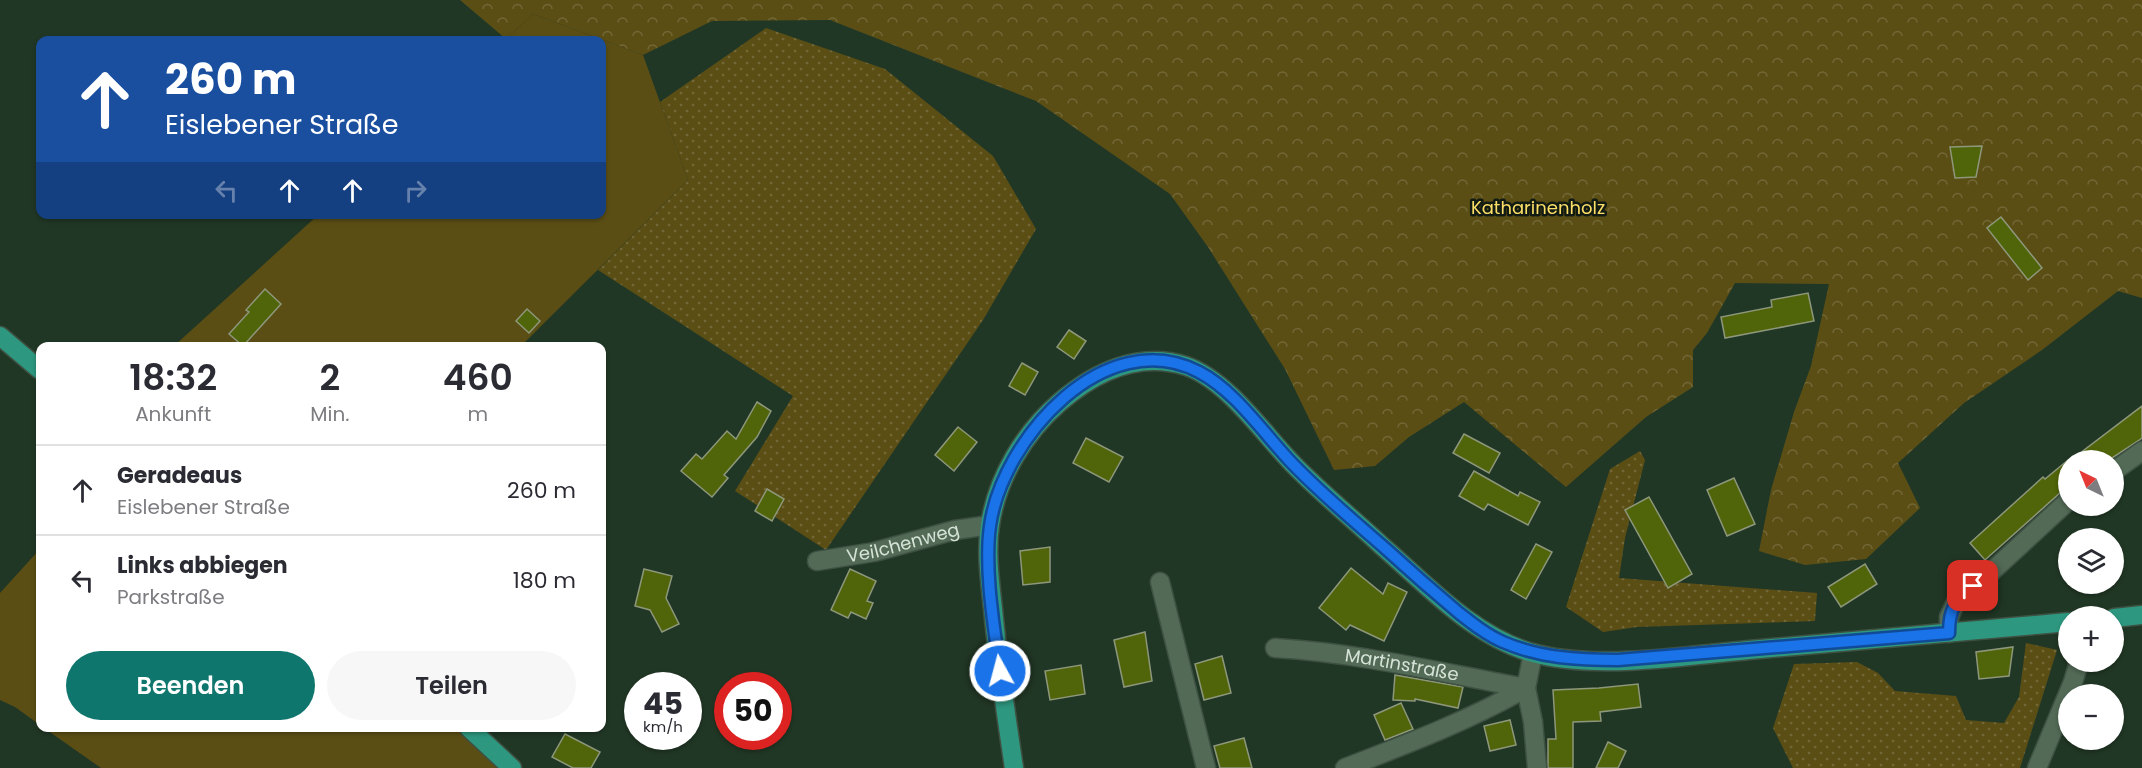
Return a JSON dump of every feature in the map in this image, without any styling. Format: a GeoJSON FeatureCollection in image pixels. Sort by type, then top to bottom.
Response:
{"type":"FeatureCollection","features":[{"type":"Feature","properties":{"kind":"main road"},"geometry":{"type":"LineString","coordinates":[[0,336],[36,367]]}},
{"type":"Feature","properties":{"kind":"main road"},"geometry":{"type":"LineString","coordinates":[[1014,768],[992,599],[990,525],[994,504],[1012,462],[1032,431],[1056,406],[1087,382],[1119,366],[1147,361],[1175,364],[1197,371],[1216,384],[1312,483],[1438,596],[1490,636],[1533,653],[1570,659],[1618,660],[2058,623]]}},
{"type":"Feature","properties":{"kind":"main road"},"geometry":{"type":"LineString","coordinates":[[2124,617],[2142,615]]}},
{"type":"Feature","properties":{"kind":"main road"},"geometry":{"type":"LineString","coordinates":[[473,732],[512,768]]}},
{"type":"Feature","properties":{"kind":"street"},"geometry":{"type":"LineString","coordinates":[[2124,464],[2142,451]]}},
{"type":"Feature","properties":{"kind":"street"},"geometry":{"type":"LineString","coordinates":[[1949,633],[1949,617],[1957,600],[2058,510]]}},
{"type":"Feature","properties":{"kind":"street","name":"Veilchenweg"},"geometry":{"type":"LineString","coordinates":[[817,561],[874,552],[955,530],[990,525]]}},
{"type":"Feature","properties":{"kind":"street"},"geometry":{"type":"LineString","coordinates":[[1160,582],[1206,768]]}},
{"type":"Feature","properties":{"kind":"street","name":"Martinstraße"},"geometry":{"type":"LineString","coordinates":[[1275,648],[1316,651],[1526,688]]}},
{"type":"Feature","properties":{"kind":"street"},"geometry":{"type":"LineString","coordinates":[[1533,653],[1526,688],[1533,722],[1537,768]]}},
{"type":"Feature","properties":{"kind":"street"},"geometry":{"type":"LineString","coordinates":[[2037,768],[2076,672]]}},
{"type":"Feature","properties":{"kind":"street"},"geometry":{"type":"LineString","coordinates":[[1345,768],[1437,732],[1492,707],[1526,688]]}},
{"type":"Feature","properties":{"kind":"green space","name":"Katharinenholz"},"geometry":{"type":"Polygon","coordinates":[[[460,0],[2142,0],[2142,298],[2118,291],[2042,350],[1964,403],[1898,463],[1920,508],[1866,559],[1805,565],[1759,551],[1771,490],[1794,412],[1811,366],[1829,284],[1735,283],[1707,333],[1693,350],[1693,387],[1646,417],[1566,487],[1464,402],[1409,437],[1375,466],[1334,470],[1285,369],[1208,247],[1170,194],[1036,101],[830,20],[712,21],[643,55],[606,41],[606,36],[592,36],[533,14],[509,36],[502,36],[460,0]]]}},
{"type":"Feature","properties":{"kind":"green space"},"geometry":{"type":"Polygon","coordinates":[[[533,14],[592,36],[509,36],[533,14]]]}},
{"type":"Feature","properties":{"kind":"green space"},"geometry":{"type":"Polygon","coordinates":[[[766,28],[885,69],[993,156],[1036,229],[983,320],[826,550],[735,491],[793,396],[598,270],[688,180],[660,102],[766,28]]]}},
{"type":"Feature","properties":{"kind":"green space"},"geometry":{"type":"Polygon","coordinates":[[[606,41],[643,55],[688,180],[525,342],[178,342],[314,219],[606,219],[606,41]]]}},
{"type":"Feature","properties":{"kind":"green space"},"geometry":{"type":"Polygon","coordinates":[[[1640,451],[1645,460],[1625,538],[1619,578],[1817,593],[1815,621],[1637,627],[1603,632],[1566,607],[1610,469],[1640,451]]]}},
{"type":"Feature","properties":{"kind":"green space"},"geometry":{"type":"Polygon","coordinates":[[[36,553],[36,722],[15,707],[0,700],[0,593],[36,553]]]}},
{"type":"Feature","properties":{"kind":"green space"},"geometry":{"type":"Polygon","coordinates":[[[2026,643],[2057,650],[2020,768],[1793,768],[1773,728],[1794,664],[1857,662],[1878,673],[1895,691],[1956,696],[1966,720],[2004,723],[2019,697],[2026,643]]]}},
{"type":"Feature","properties":{"kind":"green space"},"geometry":{"type":"Polygon","coordinates":[[[50,732],[473,732],[512,768],[101,768],[50,732]]]}},
{"type":"Feature","properties":{"kind":"building"},"geometry":{"type":"Polygon","coordinates":[[[1982,146],[1976,177],[1955,178],[1950,147],[1982,146]]]}},
{"type":"Feature","properties":{"kind":"building"},"geometry":{"type":"Polygon","coordinates":[[[2001,217],[2042,268],[2028,280],[1987,228],[2001,217]]]}},
{"type":"Feature","properties":{"kind":"building"},"geometry":{"type":"Polygon","coordinates":[[[265,289],[281,304],[247,342],[238,342],[229,334],[249,312],[246,310],[265,289]]]}},
{"type":"Feature","properties":{"kind":"building"},"geometry":{"type":"Polygon","coordinates":[[[1808,293],[1814,321],[1725,338],[1721,317],[1772,307],[1771,300],[1808,293]]]}},
{"type":"Feature","properties":{"kind":"building"},"geometry":{"type":"Polygon","coordinates":[[[527,309],[540,321],[529,333],[516,321],[527,309]]]}},
{"type":"Feature","properties":{"kind":"building"},"geometry":{"type":"Polygon","coordinates":[[[1069,330],[1086,341],[1074,359],[1057,347],[1069,330]]]}},
{"type":"Feature","properties":{"kind":"building"},"geometry":{"type":"Polygon","coordinates":[[[1022,363],[1038,372],[1025,395],[1009,386],[1022,363]]]}},
{"type":"Feature","properties":{"kind":"building"},"geometry":{"type":"Polygon","coordinates":[[[757,402],[771,411],[757,437],[724,475],[728,478],[712,497],[681,471],[696,454],[702,459],[727,431],[736,439],[757,402]]]}},
{"type":"Feature","properties":{"kind":"building"},"geometry":{"type":"Polygon","coordinates":[[[2142,406],[2142,438],[2124,450],[2084,450],[2142,406]]]}},
{"type":"Feature","properties":{"kind":"building"},"geometry":{"type":"Polygon","coordinates":[[[958,427],[977,442],[954,471],[935,455],[958,427]]]}},
{"type":"Feature","properties":{"kind":"building"},"geometry":{"type":"Polygon","coordinates":[[[1464,434],[1500,453],[1489,473],[1453,453],[1464,434]]]}},
{"type":"Feature","properties":{"kind":"building"},"geometry":{"type":"Polygon","coordinates":[[[1086,438],[1123,457],[1109,482],[1073,463],[1086,438]]]}},
{"type":"Feature","properties":{"kind":"building"},"geometry":{"type":"Polygon","coordinates":[[[2058,468],[2058,495],[1985,560],[1970,543],[2043,477],[2045,479],[2058,468]]]}},
{"type":"Feature","properties":{"kind":"building"},"geometry":{"type":"Polygon","coordinates":[[[1474,471],[1518,496],[1520,492],[1540,502],[1528,525],[1488,504],[1484,510],[1459,496],[1474,471]]]}},
{"type":"Feature","properties":{"kind":"building"},"geometry":{"type":"Polygon","coordinates":[[[1734,478],[1755,524],[1727,536],[1707,490],[1734,478]]]}},
{"type":"Feature","properties":{"kind":"building"},"geometry":{"type":"Polygon","coordinates":[[[767,489],[784,499],[772,521],[755,511],[767,489]]]}},
{"type":"Feature","properties":{"kind":"building"},"geometry":{"type":"Polygon","coordinates":[[[1649,497],[1692,574],[1668,588],[1625,510],[1649,497]]]}},
{"type":"Feature","properties":{"kind":"building"},"geometry":{"type":"Polygon","coordinates":[[[1536,544],[1552,552],[1526,599],[1511,590],[1536,544]]]}},
{"type":"Feature","properties":{"kind":"building"},"geometry":{"type":"Polygon","coordinates":[[[1050,547],[1050,582],[1023,585],[1020,551],[1050,547]]]}},
{"type":"Feature","properties":{"kind":"building"},"geometry":{"type":"Polygon","coordinates":[[[1865,564],[1877,584],[1841,607],[1828,587],[1865,564]]]}},
{"type":"Feature","properties":{"kind":"building"},"geometry":{"type":"Polygon","coordinates":[[[1351,568],[1383,594],[1388,583],[1407,592],[1384,641],[1350,625],[1346,630],[1319,608],[1351,568]]]}},
{"type":"Feature","properties":{"kind":"building"},"geometry":{"type":"Polygon","coordinates":[[[644,569],[672,576],[666,598],[679,624],[662,632],[650,610],[635,606],[644,569]]]}},
{"type":"Feature","properties":{"kind":"building"},"geometry":{"type":"Polygon","coordinates":[[[850,569],[876,581],[867,601],[873,603],[866,619],[851,612],[848,618],[831,610],[850,569]]]}},
{"type":"Feature","properties":{"kind":"building"},"geometry":{"type":"Polygon","coordinates":[[[1145,632],[1152,681],[1124,687],[1114,640],[1145,632]]]}},
{"type":"Feature","properties":{"kind":"building"},"geometry":{"type":"Polygon","coordinates":[[[2013,647],[2009,676],[1979,679],[1976,652],[2013,647]]]}},
{"type":"Feature","properties":{"kind":"building"},"geometry":{"type":"Polygon","coordinates":[[[1222,656],[1231,693],[1204,700],[1195,664],[1222,656]]]}},
{"type":"Feature","properties":{"kind":"building"},"geometry":{"type":"Polygon","coordinates":[[[1081,665],[1085,694],[1050,700],[1045,671],[1081,665]]]}},
{"type":"Feature","properties":{"kind":"building"},"geometry":{"type":"Polygon","coordinates":[[[1395,675],[1463,687],[1458,708],[1415,699],[1415,701],[1393,700],[1395,675]]]}},
{"type":"Feature","properties":{"kind":"building"},"geometry":{"type":"Polygon","coordinates":[[[1638,684],[1641,707],[1600,712],[1601,721],[1573,722],[1573,768],[1548,768],[1548,739],[1556,739],[1553,690],[1638,684]]]}},
{"type":"Feature","properties":{"kind":"building"},"geometry":{"type":"Polygon","coordinates":[[[1401,703],[1413,729],[1385,740],[1374,715],[1401,703]]]}},
{"type":"Feature","properties":{"kind":"building"},"geometry":{"type":"Polygon","coordinates":[[[1510,720],[1516,745],[1490,751],[1484,726],[1510,720]]]}},
{"type":"Feature","properties":{"kind":"building"},"geometry":{"type":"Polygon","coordinates":[[[565,734],[600,752],[591,768],[573,768],[552,757],[565,734]]]}},
{"type":"Feature","properties":{"kind":"building"},"geometry":{"type":"Polygon","coordinates":[[[1244,738],[1252,768],[1220,768],[1214,746],[1244,738]]]}},
{"type":"Feature","properties":{"kind":"building"},"geometry":{"type":"Polygon","coordinates":[[[1608,742],[1626,751],[1618,768],[1596,768],[1608,742]]]}},
{"type":"Feature","properties":{"kind":"route"},"geometry":{"type":"LineString","coordinates":[[1000,671],[992,599],[989,535],[994,504],[1002,483],[1021,446],[1032,431],[1071,392],[1102,373],[1133,362],[1160,362],[1187,367],[1216,384],[1312,483],[1438,596],[1490,636],[1533,653],[1570,659],[1644,659],[1949,633],[1949,617],[1957,600],[1973,586]]}}]}
